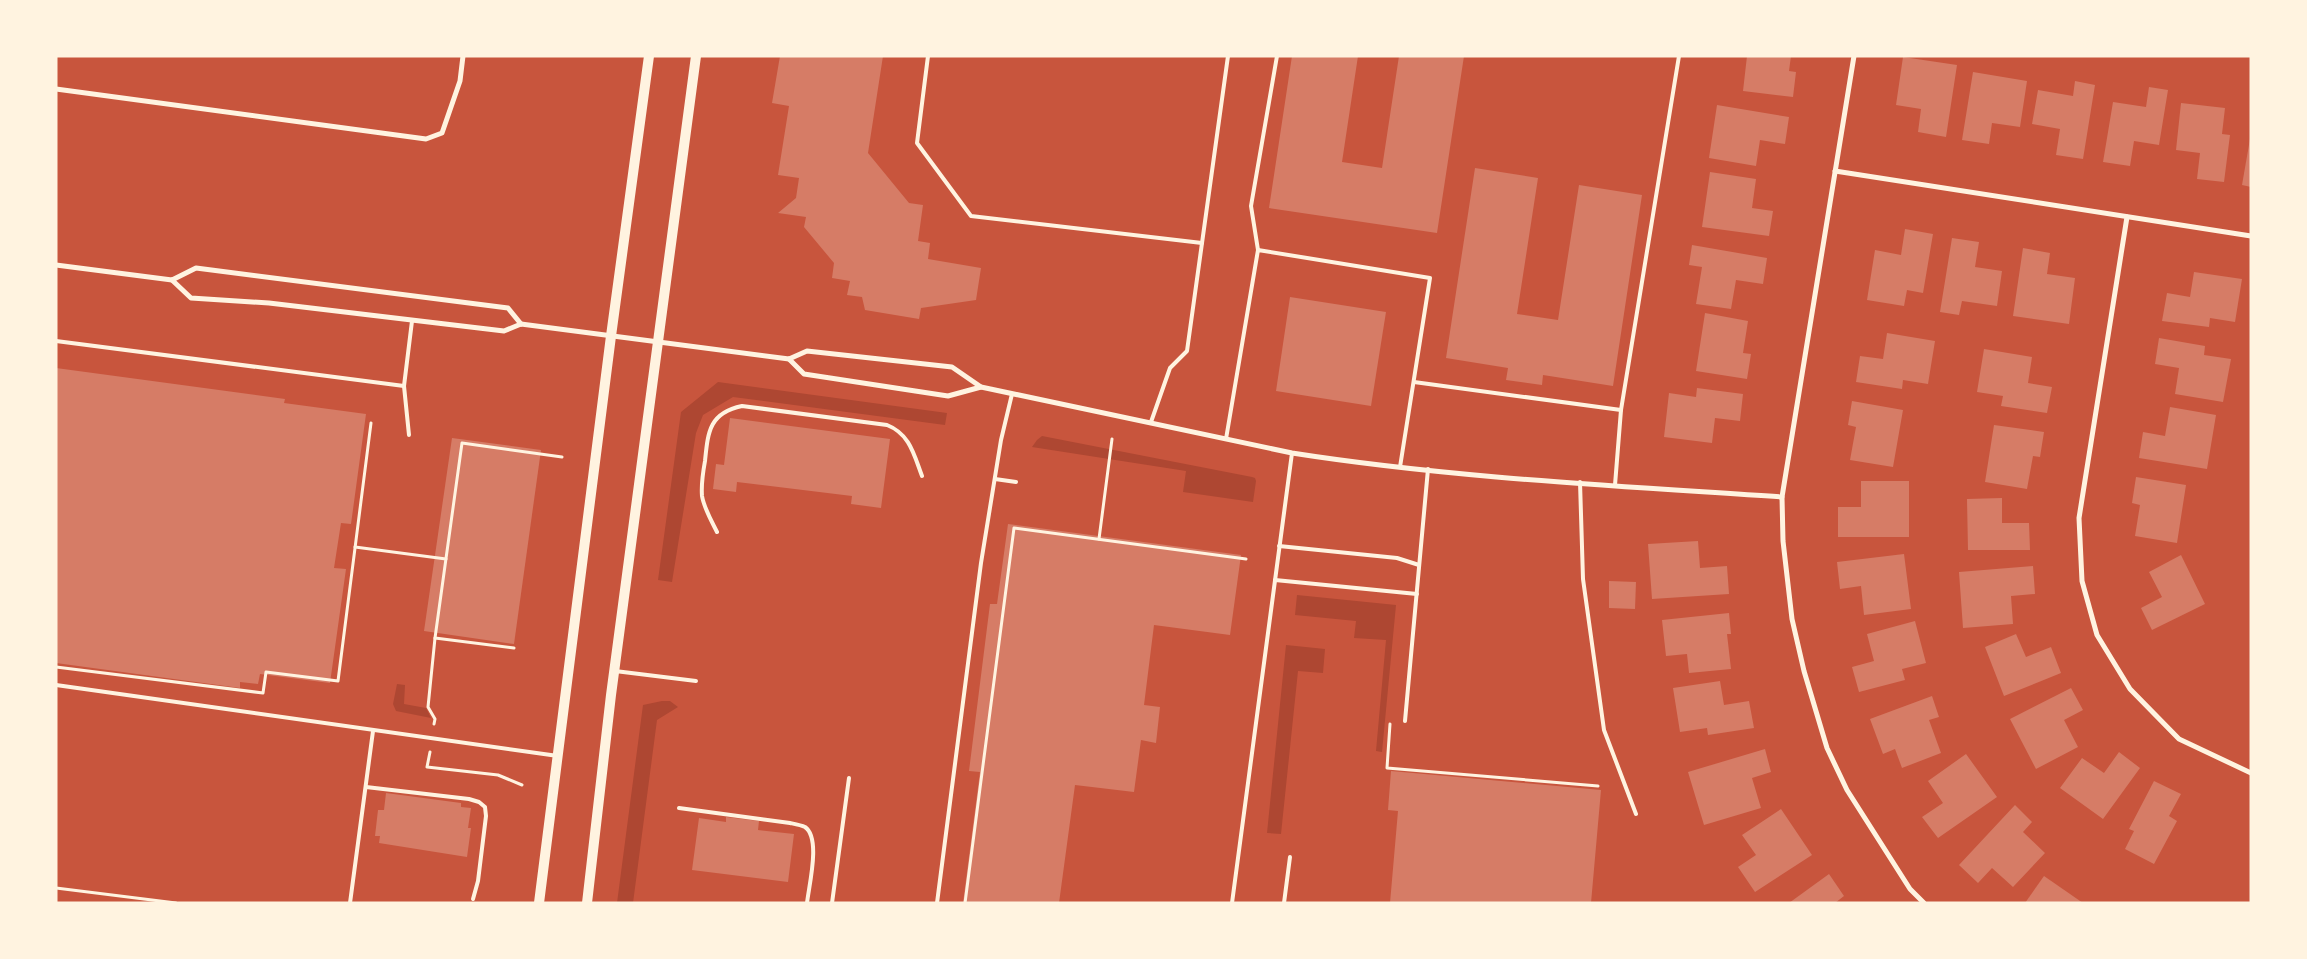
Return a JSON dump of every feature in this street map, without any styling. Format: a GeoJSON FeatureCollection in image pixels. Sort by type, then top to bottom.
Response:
{"type":"FeatureCollection","features":[{"type":"Feature","properties":{"kind":"main road"},"geometry":{"type":"LineString","coordinates":[[539,903],[611,336],[649,56]]}},
{"type":"Feature","properties":{"kind":"main road"},"geometry":{"type":"LineString","coordinates":[[587,903],[615,671],[696,56]]}},
{"type":"Feature","properties":{"kind":"street"},"geometry":{"type":"LineString","coordinates":[[56,89],[426,139],[442,133],[460,81],[463,56]]}},
{"type":"Feature","properties":{"kind":"street"},"geometry":{"type":"LineString","coordinates":[[1854,56],[1782,498],[1783,541],[1792,619],[1804,671],[1827,748],[1847,790],[1910,889],[1924,903]]}},
{"type":"Feature","properties":{"kind":"street"},"geometry":{"type":"LineString","coordinates":[[1835,171],[2251,236]]}},
{"type":"Feature","properties":{"kind":"street"},"geometry":{"type":"LineString","coordinates":[[2127,217],[2079,518],[2082,581],[2097,635],[2130,689],[2179,739],[2251,773]]}},
{"type":"Feature","properties":{"kind":"street"},"geometry":{"type":"LineString","coordinates":[[56,265],[172,280],[196,268],[216,270],[508,308],[521,324]]}},
{"type":"Feature","properties":{"kind":"street"},"geometry":{"type":"LineString","coordinates":[[172,280],[191,298],[269,303],[504,331],[521,324],[789,359],[807,351],[952,367],[980,388]]}},
{"type":"Feature","properties":{"kind":"street"},"geometry":{"type":"LineString","coordinates":[[789,359],[804,374],[813,376],[948,396],[980,388],[1151,422],[1292,453],[1400,467],[1782,498]]}},
{"type":"Feature","properties":{"kind":"lane"},"geometry":{"type":"LineString","coordinates":[[928,56],[917,143],[971,216],[1202,243]]}},
{"type":"Feature","properties":{"kind":"lane"},"geometry":{"type":"LineString","coordinates":[[1151,422],[1170,368],[1187,351],[1228,56]]}},
{"type":"Feature","properties":{"kind":"lane"},"geometry":{"type":"LineString","coordinates":[[1226,439],[1258,250],[1251,206],[1277,56]]}},
{"type":"Feature","properties":{"kind":"lane"},"geometry":{"type":"LineString","coordinates":[[1615,485],[1621,410],[1680,56]]}},
{"type":"Feature","properties":{"kind":"lane"},"geometry":{"type":"LineString","coordinates":[[1258,250],[1430,278],[1400,467]]}},
{"type":"Feature","properties":{"kind":"lane"},"geometry":{"type":"LineString","coordinates":[[409,435],[404,386],[412,321]]}},
{"type":"Feature","properties":{"kind":"lane"},"geometry":{"type":"LineString","coordinates":[[56,341],[404,386]]}},
{"type":"Feature","properties":{"kind":"lane"},"geometry":{"type":"LineString","coordinates":[[1414,382],[1621,410]]}},
{"type":"Feature","properties":{"kind":"lane"},"geometry":{"type":"LineString","coordinates":[[937,903],[981,563],[1001,440],[1012,394]]}},
{"type":"Feature","properties":{"kind":"lane"},"geometry":{"type":"LineString","coordinates":[[716,532],[704,506],[702,486],[707,435],[719,415],[729,409],[742,406],[887,425],[904,435],[912,448],[922,476]]}},
{"type":"Feature","properties":{"kind":"lane"},"geometry":{"type":"LineString","coordinates":[[1232,903],[1292,453]]}},
{"type":"Feature","properties":{"kind":"lane"},"geometry":{"type":"LineString","coordinates":[[1405,721],[1428,469]]}},
{"type":"Feature","properties":{"kind":"lane"},"geometry":{"type":"LineString","coordinates":[[994,479],[1016,482]]}},
{"type":"Feature","properties":{"kind":"lane"},"geometry":{"type":"LineString","coordinates":[[1580,482],[1583,579],[1604,730],[1636,814]]}},
{"type":"Feature","properties":{"kind":"lane"},"geometry":{"type":"LineString","coordinates":[[1279,546],[1398,558],[1419,565]]}},
{"type":"Feature","properties":{"kind":"lane"},"geometry":{"type":"LineString","coordinates":[[1275,580],[1416,594]]}},
{"type":"Feature","properties":{"kind":"lane"},"geometry":{"type":"LineString","coordinates":[[615,671],[696,681]]}},
{"type":"Feature","properties":{"kind":"lane"},"geometry":{"type":"LineString","coordinates":[[56,685],[558,756]]}},
{"type":"Feature","properties":{"kind":"lane"},"geometry":{"type":"LineString","coordinates":[[350,903],[373,730]]}},
{"type":"Feature","properties":{"kind":"lane"},"geometry":{"type":"LineString","coordinates":[[832,903],[849,778]]}},
{"type":"Feature","properties":{"kind":"lane"},"geometry":{"type":"LineString","coordinates":[[366,787],[469,799],[479,802],[485,807],[486,816],[480,863],[473,899]]}},
{"type":"Feature","properties":{"kind":"lane"},"geometry":{"type":"LineString","coordinates":[[679,808],[790,823],[805,827],[812,834],[814,849],[807,903]]}},
{"type":"Feature","properties":{"kind":"lane"},"geometry":{"type":"LineString","coordinates":[[1284,903],[1290,857]]}},
{"type":"Feature","properties":{"kind":"path"},"geometry":{"type":"LineString","coordinates":[[56,667],[263,693],[266,672],[338,681],[370,423]]}},
{"type":"Feature","properties":{"kind":"path"},"geometry":{"type":"LineString","coordinates":[[1098,539],[1112,439]]}},
{"type":"Feature","properties":{"kind":"path"},"geometry":{"type":"LineString","coordinates":[[514,648],[436,638],[462,443],[562,457]]}},
{"type":"Feature","properties":{"kind":"path"},"geometry":{"type":"LineString","coordinates":[[965,903],[1014,528],[1246,558]]}},
{"type":"Feature","properties":{"kind":"path"},"geometry":{"type":"LineString","coordinates":[[355,547],[446,559]]}},
{"type":"Feature","properties":{"kind":"path"},"geometry":{"type":"LineString","coordinates":[[1390,719],[1387,768],[1598,786]]}},
{"type":"Feature","properties":{"kind":"path"},"geometry":{"type":"LineString","coordinates":[[56,888],[176,903]]}},
{"type":"Feature","properties":{"kind":"shaded area"},"geometry":{"type":"Polygon","coordinates":[[[718,382],[947,413],[945,425],[733,397],[703,415],[696,433],[672,582],[658,580],[681,412],[718,382]]]}},
{"type":"Feature","properties":{"kind":"shaded area"},"geometry":{"type":"Polygon","coordinates":[[[1042,436],[1252,477],[1256,481],[1253,502],[1183,492],[1186,471],[1032,447],[1042,436]]]}},
{"type":"Feature","properties":{"kind":"shaded area"},"geometry":{"type":"Polygon","coordinates":[[[1297,595],[1396,605],[1382,752],[1376,751],[1386,640],[1354,638],[1356,621],[1295,615],[1297,595]]]}},
{"type":"Feature","properties":{"kind":"shaded area"},"geometry":{"type":"Polygon","coordinates":[[[1286,645],[1325,649],[1323,673],[1298,671],[1281,834],[1267,833],[1286,645]]]}},
{"type":"Feature","properties":{"kind":"shaded area"},"geometry":{"type":"Polygon","coordinates":[[[397,684],[405,685],[404,704],[426,708],[431,718],[396,711],[393,704],[397,684]]]}},
{"type":"Feature","properties":{"kind":"shaded area"},"geometry":{"type":"Polygon","coordinates":[[[670,701],[678,707],[657,720],[633,903],[617,903],[643,705],[670,701]]]}},
{"type":"Feature","properties":{"kind":"building"},"geometry":{"type":"Polygon","coordinates":[[[780,56],[883,56],[868,153],[909,203],[923,205],[918,241],[930,243],[928,259],[981,268],[976,300],[921,308],[919,319],[865,310],[862,297],[847,295],[850,281],[832,278],[834,263],[804,227],[806,217],[778,213],[796,198],[799,178],[778,175],[789,106],[772,103],[780,56]]]}},
{"type":"Feature","properties":{"kind":"building"},"geometry":{"type":"Polygon","coordinates":[[[1292,56],[1358,56],[1342,162],[1382,168],[1399,56],[1464,56],[1437,233],[1269,208],[1292,56]]]}},
{"type":"Feature","properties":{"kind":"building"},"geometry":{"type":"Polygon","coordinates":[[[1747,56],[1791,56],[1789,71],[1796,72],[1793,97],[1743,91],[1747,56]]]}},
{"type":"Feature","properties":{"kind":"building"},"geometry":{"type":"Polygon","coordinates":[[[1903,57],[1957,65],[1946,137],[1918,132],[1921,109],[1896,105],[1903,57]]]}},
{"type":"Feature","properties":{"kind":"building"},"geometry":{"type":"Polygon","coordinates":[[[1973,72],[2027,81],[2020,127],[1992,123],[1989,144],[1962,140],[1973,72]]]}},
{"type":"Feature","properties":{"kind":"building"},"geometry":{"type":"Polygon","coordinates":[[[2075,81],[2095,85],[2083,159],[2056,155],[2060,129],[2032,124],[2038,90],[2073,96],[2075,81]]]}},
{"type":"Feature","properties":{"kind":"building"},"geometry":{"type":"Polygon","coordinates":[[[2149,87],[2168,90],[2159,145],[2134,141],[2130,166],[2103,162],[2113,102],[2146,107],[2149,87]]]}},
{"type":"Feature","properties":{"kind":"building"},"geometry":{"type":"Polygon","coordinates":[[[2181,103],[2225,108],[2222,134],[2230,135],[2224,182],[2197,179],[2200,153],[2176,150],[2181,103]]]}},
{"type":"Feature","properties":{"kind":"building"},"geometry":{"type":"Polygon","coordinates":[[[1717,105],[1789,117],[1785,144],[1760,140],[1756,166],[1709,158],[1717,105]]]}},
{"type":"Feature","properties":{"kind":"building"},"geometry":{"type":"Polygon","coordinates":[[[2251,139],[2251,187],[2242,185],[2251,139]]]}},
{"type":"Feature","properties":{"kind":"building"},"geometry":{"type":"Polygon","coordinates":[[[1475,168],[1538,178],[1517,314],[1558,320],[1579,185],[1642,195],[1613,386],[1543,375],[1542,385],[1506,380],[1508,368],[1446,358],[1475,168]]]}},
{"type":"Feature","properties":{"kind":"building"},"geometry":{"type":"Polygon","coordinates":[[[1710,172],[1756,179],[1752,208],[1773,211],[1769,236],[1702,227],[1710,172]]]}},
{"type":"Feature","properties":{"kind":"building"},"geometry":{"type":"Polygon","coordinates":[[[1905,229],[1933,234],[1923,293],[1907,290],[1904,306],[1867,300],[1875,250],[1901,255],[1905,229]]]}},
{"type":"Feature","properties":{"kind":"building"},"geometry":{"type":"Polygon","coordinates":[[[1952,238],[1979,242],[1975,267],[2002,271],[1997,306],[1962,301],[1959,315],[1940,312],[1952,238]]]}},
{"type":"Feature","properties":{"kind":"building"},"geometry":{"type":"Polygon","coordinates":[[[1692,245],[1767,258],[1763,284],[1736,280],[1731,309],[1696,304],[1702,267],[1689,265],[1692,245]]]}},
{"type":"Feature","properties":{"kind":"building"},"geometry":{"type":"Polygon","coordinates":[[[2023,248],[2050,253],[2047,274],[2075,278],[2069,324],[2013,316],[2023,248]]]}},
{"type":"Feature","properties":{"kind":"building"},"geometry":{"type":"Polygon","coordinates":[[[2194,272],[2242,279],[2235,322],[2210,318],[2209,327],[2162,321],[2167,293],[2190,297],[2194,272]]]}},
{"type":"Feature","properties":{"kind":"building"},"geometry":{"type":"Polygon","coordinates":[[[1290,297],[1386,312],[1371,406],[1276,391],[1290,297]]]}},
{"type":"Feature","properties":{"kind":"building"},"geometry":{"type":"Polygon","coordinates":[[[1705,313],[1748,321],[1743,353],[1751,354],[1747,379],[1696,371],[1705,313]]]}},
{"type":"Feature","properties":{"kind":"building"},"geometry":{"type":"Polygon","coordinates":[[[1887,333],[1935,341],[1928,384],[1903,380],[1902,389],[1856,382],[1860,356],[1883,359],[1887,333]]]}},
{"type":"Feature","properties":{"kind":"building"},"geometry":{"type":"Polygon","coordinates":[[[2159,338],[2205,346],[2204,355],[2231,359],[2223,402],[2175,394],[2179,368],[2155,364],[2159,338]]]}},
{"type":"Feature","properties":{"kind":"building"},"geometry":{"type":"Polygon","coordinates":[[[1984,349],[2032,357],[2028,383],[2052,387],[2047,413],[2001,406],[2003,396],[1977,392],[1984,349]]]}},
{"type":"Feature","properties":{"kind":"building"},"geometry":{"type":"Polygon","coordinates":[[[56,368],[285,399],[284,403],[366,414],[351,524],[341,523],[334,568],[346,569],[330,683],[260,674],[258,684],[240,682],[240,688],[56,663],[56,368]]]}},
{"type":"Feature","properties":{"kind":"building"},"geometry":{"type":"Polygon","coordinates":[[[1697,388],[1743,394],[1740,421],[1715,418],[1712,443],[1664,437],[1669,393],[1696,397],[1697,388]]]}},
{"type":"Feature","properties":{"kind":"building"},"geometry":{"type":"Polygon","coordinates":[[[1852,401],[1903,410],[1893,467],[1850,460],[1856,427],[1848,425],[1852,401]]]}},
{"type":"Feature","properties":{"kind":"building"},"geometry":{"type":"Polygon","coordinates":[[[2170,407],[2216,415],[2207,469],[2139,458],[2143,432],[2165,436],[2170,407]]]}},
{"type":"Feature","properties":{"kind":"building"},"geometry":{"type":"Polygon","coordinates":[[[730,418],[890,439],[881,508],[851,504],[852,496],[737,482],[736,492],[713,489],[716,464],[724,465],[730,418]]]}},
{"type":"Feature","properties":{"kind":"building"},"geometry":{"type":"Polygon","coordinates":[[[1994,425],[2044,432],[2040,457],[2033,456],[2027,489],[1985,482],[1994,425]]]}},
{"type":"Feature","properties":{"kind":"building"},"geometry":{"type":"Polygon","coordinates":[[[452,438],[541,450],[514,644],[424,631],[452,438]]]}},
{"type":"Feature","properties":{"kind":"building"},"geometry":{"type":"Polygon","coordinates":[[[2136,477],[2186,485],[2177,543],[2135,536],[2140,505],[2132,503],[2136,477]]]}},
{"type":"Feature","properties":{"kind":"building"},"geometry":{"type":"Polygon","coordinates":[[[1861,481],[1909,481],[1909,537],[1838,537],[1838,507],[1861,507],[1861,481]]]}},
{"type":"Feature","properties":{"kind":"building"},"geometry":{"type":"Polygon","coordinates":[[[2002,498],[2002,523],[2029,523],[2030,550],[1968,550],[1967,499],[2002,498]]]}},
{"type":"Feature","properties":{"kind":"building"},"geometry":{"type":"Polygon","coordinates":[[[1008,524],[1241,555],[1230,635],[1154,625],[1144,705],[1160,707],[1156,743],[1141,740],[1134,792],[1075,785],[1059,903],[963,903],[980,772],[969,771],[990,604],[997,604],[1008,524]]]}},
{"type":"Feature","properties":{"kind":"building"},"geometry":{"type":"Polygon","coordinates":[[[1698,541],[1700,568],[1727,566],[1729,594],[1652,599],[1648,544],[1698,541]]]}},
{"type":"Feature","properties":{"kind":"building"},"geometry":{"type":"Polygon","coordinates":[[[1904,554],[1911,609],[1864,615],[1861,586],[1840,589],[1837,562],[1904,554]]]}},
{"type":"Feature","properties":{"kind":"building"},"geometry":{"type":"Polygon","coordinates":[[[2181,555],[2205,604],[2152,630],[2141,608],[2162,597],[2149,572],[2181,555]]]}},
{"type":"Feature","properties":{"kind":"building"},"geometry":{"type":"Polygon","coordinates":[[[2033,566],[2035,594],[2011,596],[2013,624],[1963,628],[1959,572],[2033,566]]]}},
{"type":"Feature","properties":{"kind":"building"},"geometry":{"type":"Polygon","coordinates":[[[1609,581],[1636,582],[1635,609],[1609,608],[1609,581]]]}},
{"type":"Feature","properties":{"kind":"building"},"geometry":{"type":"Polygon","coordinates":[[[1729,613],[1731,634],[1727,634],[1731,669],[1689,673],[1687,654],[1666,656],[1662,620],[1729,613]]]}},
{"type":"Feature","properties":{"kind":"building"},"geometry":{"type":"Polygon","coordinates":[[[1915,621],[1926,663],[1902,669],[1905,680],[1859,692],[1852,667],[1874,661],[1867,634],[1915,621]]]}},
{"type":"Feature","properties":{"kind":"building"},"geometry":{"type":"Polygon","coordinates":[[[2016,634],[2026,657],[2051,647],[2061,673],[2004,696],[1985,647],[2016,634]]]}},
{"type":"Feature","properties":{"kind":"building"},"geometry":{"type":"Polygon","coordinates":[[[1720,681],[1724,705],[1749,701],[1754,728],[1708,735],[1707,728],[1680,732],[1673,688],[1720,681]]]}},
{"type":"Feature","properties":{"kind":"building"},"geometry":{"type":"Polygon","coordinates":[[[2071,688],[2083,710],[2064,720],[2078,747],[2036,769],[2010,719],[2071,688]]]}},
{"type":"Feature","properties":{"kind":"building"},"geometry":{"type":"Polygon","coordinates":[[[1932,696],[1939,717],[1929,720],[1941,753],[1902,768],[1895,749],[1883,754],[1870,719],[1932,696]]]}},
{"type":"Feature","properties":{"kind":"building"},"geometry":{"type":"Polygon","coordinates":[[[1765,749],[1771,772],[1752,778],[1761,808],[1704,825],[1688,772],[1765,749]]]}},
{"type":"Feature","properties":{"kind":"building"},"geometry":{"type":"Polygon","coordinates":[[[2119,752],[2140,768],[2103,819],[2060,788],[2082,758],[2104,773],[2119,752]]]}},
{"type":"Feature","properties":{"kind":"building"},"geometry":{"type":"Polygon","coordinates":[[[1966,754],[1997,797],[1938,838],[1922,817],[1943,803],[1928,781],[1966,754]]]}},
{"type":"Feature","properties":{"kind":"building"},"geometry":{"type":"Polygon","coordinates":[[[1391,771],[1601,790],[1591,903],[1390,903],[1398,811],[1388,810],[1391,771]]]}},
{"type":"Feature","properties":{"kind":"building"},"geometry":{"type":"Polygon","coordinates":[[[2154,781],[2181,794],[2169,816],[2177,821],[2154,864],[2125,849],[2134,831],[2129,829],[2154,781]]]}},
{"type":"Feature","properties":{"kind":"building"},"geometry":{"type":"Polygon","coordinates":[[[386,793],[461,803],[461,807],[471,808],[468,828],[471,828],[467,857],[379,843],[380,836],[375,836],[378,810],[384,810],[386,793]]]}},
{"type":"Feature","properties":{"kind":"building"},"geometry":{"type":"Polygon","coordinates":[[[2015,805],[2032,822],[2023,832],[2045,853],[2013,887],[1992,868],[1978,883],[1959,865],[2015,805]]]}},
{"type":"Feature","properties":{"kind":"building"},"geometry":{"type":"Polygon","coordinates":[[[1781,809],[1812,855],[1755,892],[1738,867],[1756,855],[1742,835],[1781,809]]]}},
{"type":"Feature","properties":{"kind":"building"},"geometry":{"type":"Polygon","coordinates":[[[726,817],[759,821],[758,830],[794,834],[788,882],[692,870],[699,818],[726,822],[726,817]]]}},
{"type":"Feature","properties":{"kind":"building"},"geometry":{"type":"Polygon","coordinates":[[[1829,874],[1844,896],[1835,903],[1789,903],[1829,874]]]}},
{"type":"Feature","properties":{"kind":"building"},"geometry":{"type":"Polygon","coordinates":[[[2044,876],[2083,903],[2025,903],[2044,876]]]}}]}
